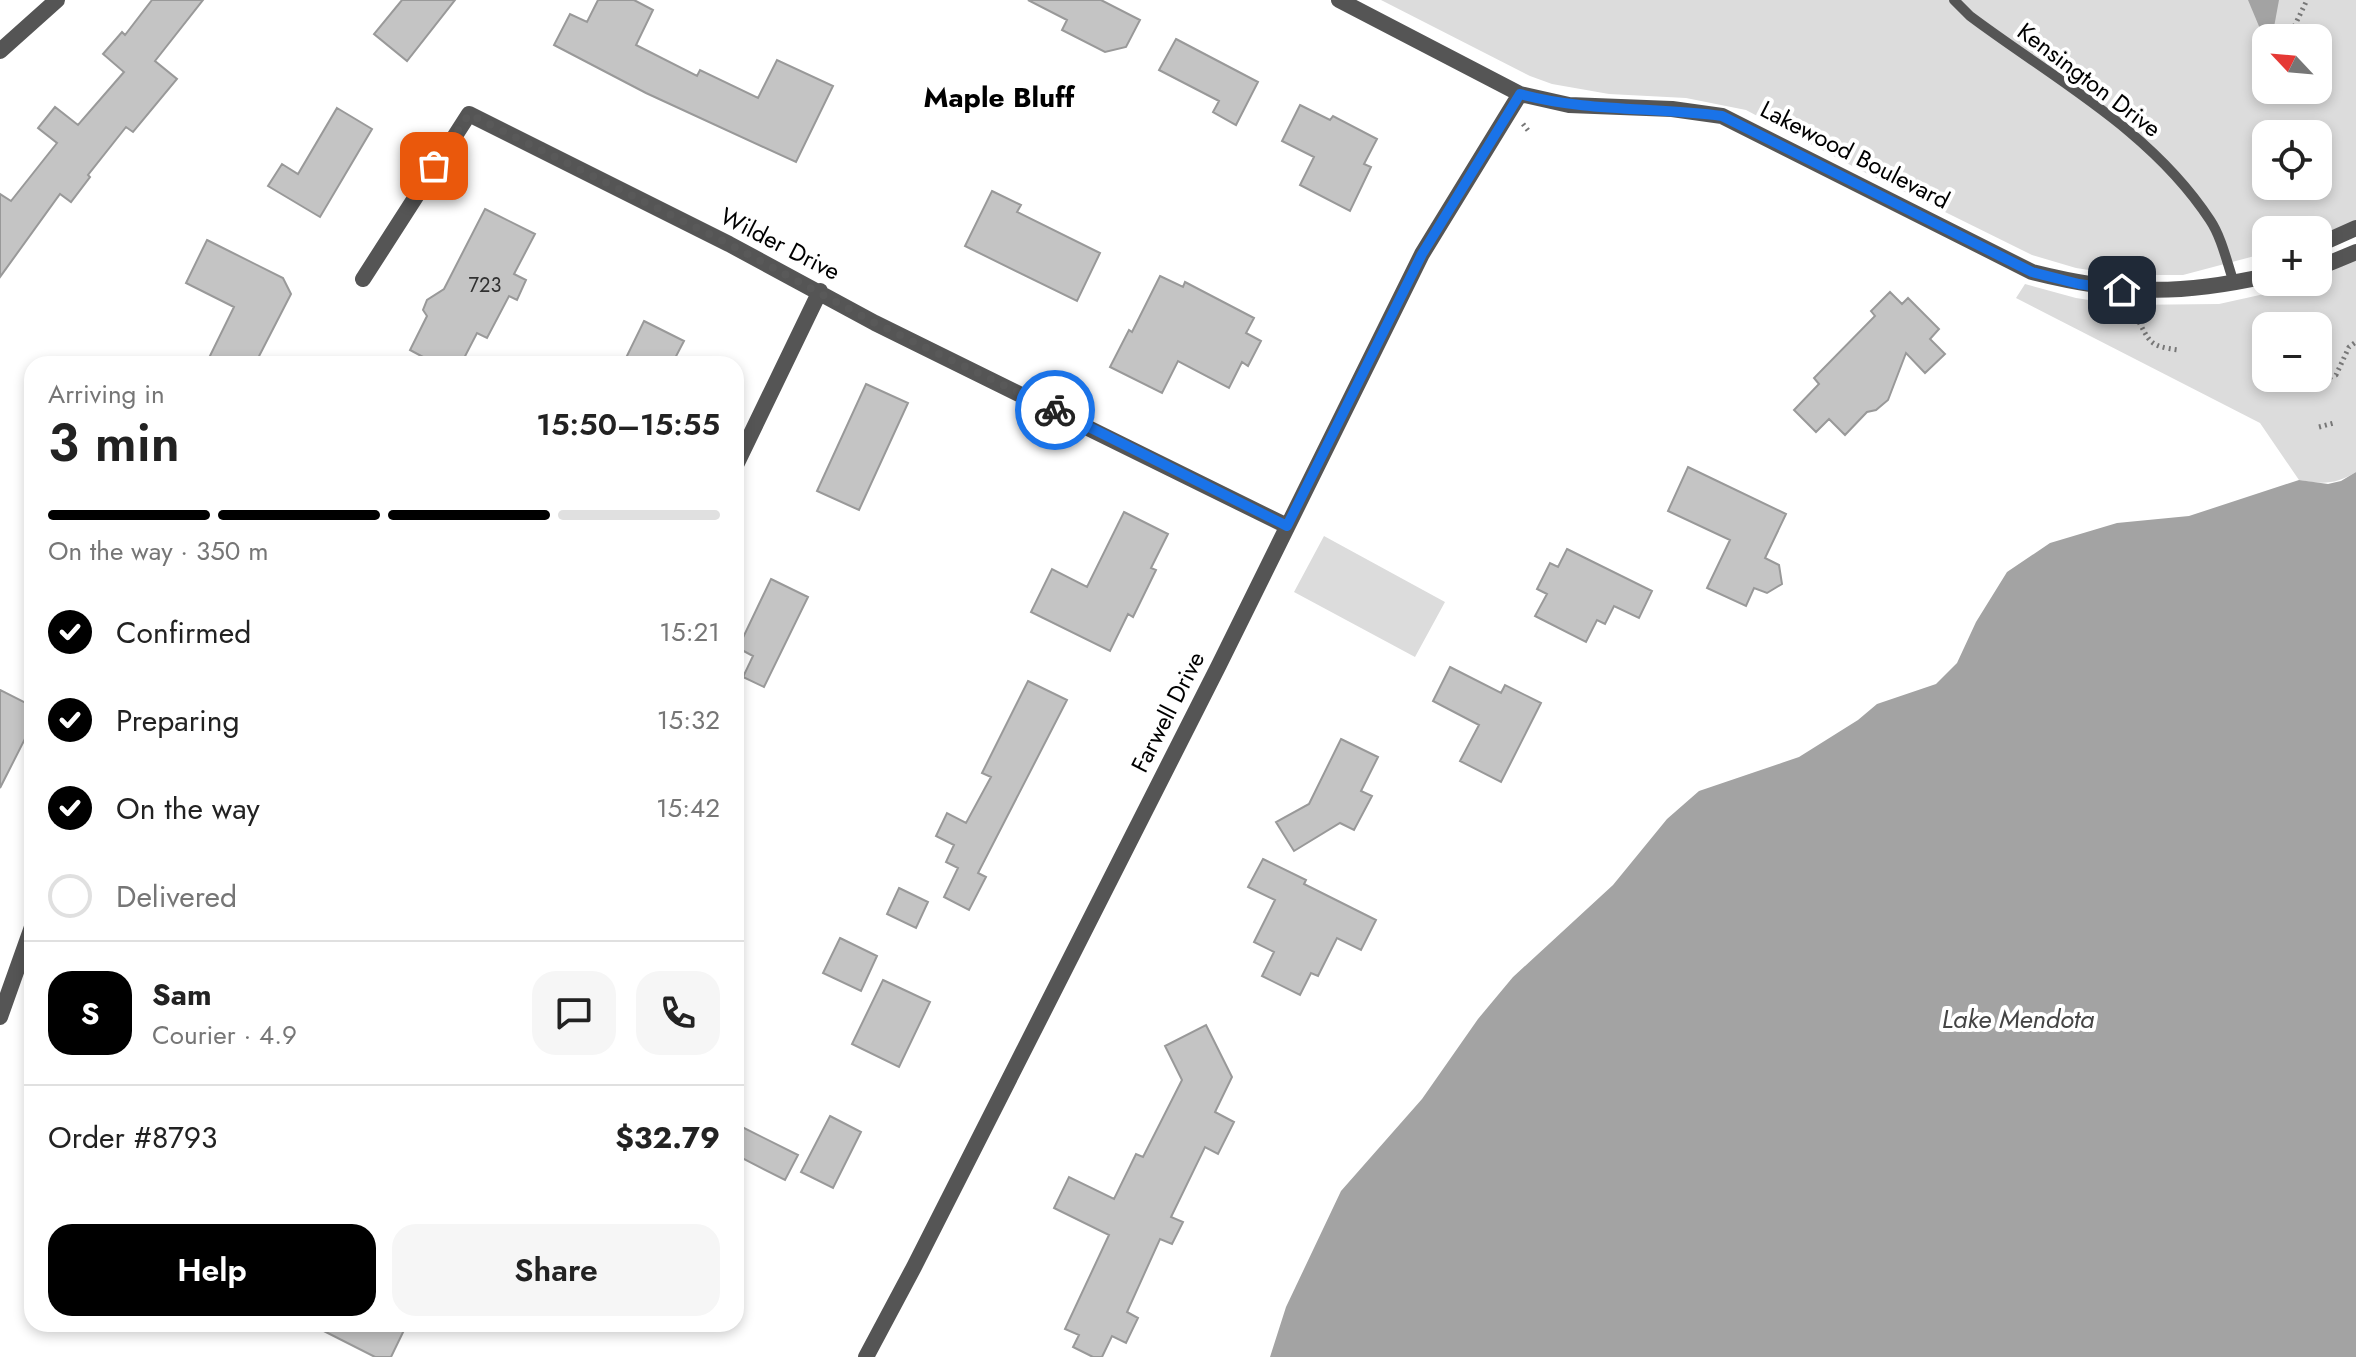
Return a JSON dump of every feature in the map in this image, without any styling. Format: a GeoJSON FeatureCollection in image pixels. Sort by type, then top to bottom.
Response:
{"type":"FeatureCollection","features":[{"type":"Feature","properties":{"kind":"street"},"geometry":{"type":"LineString","coordinates":[[0,51],[57,0]]}},
{"type":"Feature","properties":{"kind":"street","name":"Lakewood Boulevard"},"geometry":{"type":"LineString","coordinates":[[1339,0],[1520,94],[1569,105],[1672,109],[1722,116],[2032,272],[2079,284],[2122,290],[2182,291],[2252,279]]}},
{"type":"Feature","properties":{"kind":"street","name":"Farwell Drive"},"geometry":{"type":"LineString","coordinates":[[866,1357],[973,1152],[1422,254],[1520,94]]}},
{"type":"Feature","properties":{"kind":"street","name":"Wilder Drive"},"geometry":{"type":"LineString","coordinates":[[363,279],[469,114],[820,291],[875,323],[1287,526]]}},
{"type":"Feature","properties":{"kind":"street"},"geometry":{"type":"LineString","coordinates":[[2332,239],[2356,228]]}},
{"type":"Feature","properties":{"kind":"street"},"geometry":{"type":"LineString","coordinates":[[2332,262],[2356,252]]}},
{"type":"Feature","properties":{"kind":"street"},"geometry":{"type":"LineString","coordinates":[[744,448],[820,291]]}},
{"type":"Feature","properties":{"kind":"street"},"geometry":{"type":"LineString","coordinates":[[0,1017],[24,950]]}},
{"type":"Feature","properties":{"kind":"lane","name":"Kensington Drive"},"geometry":{"type":"LineString","coordinates":[[1954,0],[1992,33],[2108,113],[2178,177],[2212,223],[2234,283]]}},
{"type":"Feature","properties":{"kind":"path"},"geometry":{"type":"LineString","coordinates":[[2295,24],[2307,0]]}},
{"type":"Feature","properties":{"kind":"path"},"geometry":{"type":"LineString","coordinates":[[2136,317],[2145,337],[2153,345],[2179,350]]}},
{"type":"Feature","properties":{"kind":"path"},"geometry":{"type":"LineString","coordinates":[[2332,377],[2336,375],[2349,347],[2356,342]]}},
{"type":"Feature","properties":{"kind":"path"},"geometry":{"type":"LineString","coordinates":[[2319,427],[2334,423]]}},
{"type":"Feature","properties":{"kind":"shaded area"},"geometry":{"type":"Polygon","coordinates":[[[1381,0],[2356,0],[2356,226],[2332,234],[2332,216],[2252,216],[2252,257],[2183,275],[2122,275],[2076,268],[2032,255],[1746,110],[1686,98],[1609,94],[1552,84],[1530,76],[1381,0]]]}},
{"type":"Feature","properties":{"kind":"shaded area"},"geometry":{"type":"Polygon","coordinates":[[[2356,258],[2356,472],[2328,482],[2299,480],[2260,423],[2016,298],[2025,284],[2076,298],[2122,305],[2219,304],[2255,296],[2332,296],[2332,271],[2356,258]]]}},
{"type":"Feature","properties":{"kind":"shaded area"},"geometry":{"type":"Polygon","coordinates":[[[1324,536],[1445,602],[1415,657],[1294,592],[1324,536]]]}},
{"type":"Feature","properties":{"kind":"water"},"geometry":{"type":"Polygon","coordinates":[[[2248,0],[2279,0],[2275,24],[2258,24],[2248,0]]]}},
{"type":"Feature","properties":{"kind":"water","name":"Lake Mendota"},"geometry":{"type":"Polygon","coordinates":[[[2356,472],[2356,1357],[1270,1357],[1286,1307],[1341,1191],[1422,1099],[1478,1019],[1513,977],[1613,885],[1667,819],[1699,791],[1799,757],[1858,720],[1877,704],[1936,684],[1957,663],[1976,622],[2007,572],[2050,543],[2117,523],[2189,516],[2299,480],[2328,484],[2341,481],[2356,472]]]}},
{"type":"Feature","properties":{"kind":"building"},"geometry":{"type":"Polygon","coordinates":[[[152,0],[203,0],[155,61],[177,79],[133,132],[126,127],[71,202],[60,194],[0,277],[0,194],[11,201],[57,143],[38,128],[55,107],[78,125],[124,72],[103,54],[122,32],[125,35],[152,0]]]}},
{"type":"Feature","properties":{"kind":"building"},"geometry":{"type":"Polygon","coordinates":[[[402,0],[455,0],[407,61],[374,34],[402,0]]]}},
{"type":"Feature","properties":{"kind":"building"},"geometry":{"type":"Polygon","coordinates":[[[598,0],[634,0],[653,10],[636,45],[697,76],[700,70],[758,98],[777,60],[833,86],[796,162],[646,93],[554,45],[570,14],[587,22],[598,0]]]}},
{"type":"Feature","properties":{"kind":"building"},"geometry":{"type":"Polygon","coordinates":[[[1028,0],[1101,0],[1140,20],[1126,47],[1105,52],[1062,30],[1067,20],[1028,0]]]}},
{"type":"Feature","properties":{"kind":"building"},"geometry":{"type":"Polygon","coordinates":[[[1176,39],[1258,82],[1236,125],[1213,112],[1219,101],[1159,70],[1176,39]]]}},
{"type":"Feature","properties":{"kind":"building"},"geometry":{"type":"Polygon","coordinates":[[[1300,105],[1330,120],[1333,116],[1377,139],[1364,164],[1371,167],[1350,211],[1300,185],[1314,157],[1282,141],[1300,105]]]}},
{"type":"Feature","properties":{"kind":"building"},"geometry":{"type":"Polygon","coordinates":[[[337,108],[372,129],[320,217],[268,186],[282,164],[298,174],[337,108]]]}},
{"type":"Feature","properties":{"kind":"building"},"geometry":{"type":"Polygon","coordinates":[[[992,191],[1021,205],[1017,212],[1100,253],[1077,301],[965,246],[992,191]]]}},
{"type":"Feature","properties":{"kind":"building"},"geometry":{"type":"Polygon","coordinates":[[[485,209],[535,234],[514,274],[526,280],[517,300],[509,296],[487,338],[477,333],[465,356],[421,356],[410,350],[427,316],[423,310],[427,300],[444,289],[485,209]]]}},
{"type":"Feature","properties":{"kind":"building"},"geometry":{"type":"Polygon","coordinates":[[[207,240],[283,278],[291,294],[259,356],[210,356],[234,307],[186,283],[207,240]]]}},
{"type":"Feature","properties":{"kind":"building"},"geometry":{"type":"Polygon","coordinates":[[[1160,276],[1183,287],[1185,282],[1254,318],[1246,333],[1261,341],[1248,366],[1242,362],[1229,388],[1178,361],[1162,393],[1110,367],[1129,330],[1132,332],[1160,276]]]}},
{"type":"Feature","properties":{"kind":"building"},"geometry":{"type":"Polygon","coordinates":[[[1890,292],[1902,304],[1908,298],[1939,329],[1930,339],[1945,354],[1925,373],[1906,353],[1888,400],[1876,410],[1867,412],[1845,435],[1829,419],[1816,432],[1794,410],[1819,384],[1814,378],[1875,316],[1871,311],[1890,292]]]}},
{"type":"Feature","properties":{"kind":"building"},"geometry":{"type":"Polygon","coordinates":[[[644,321],[684,341],[676,356],[627,356],[644,321]]]}},
{"type":"Feature","properties":{"kind":"building"},"geometry":{"type":"Polygon","coordinates":[[[866,384],[908,403],[859,510],[817,491],[866,384]]]}},
{"type":"Feature","properties":{"kind":"building"},"geometry":{"type":"Polygon","coordinates":[[[1688,467],[1786,514],[1765,558],[1779,565],[1782,584],[1767,593],[1754,588],[1746,606],[1707,588],[1730,540],[1668,511],[1688,467]]]}},
{"type":"Feature","properties":{"kind":"building"},"geometry":{"type":"Polygon","coordinates":[[[1124,512],[1168,534],[1151,568],[1156,570],[1133,617],[1128,614],[1110,651],[1031,612],[1052,569],[1087,587],[1124,512]]]}},
{"type":"Feature","properties":{"kind":"building"},"geometry":{"type":"Polygon","coordinates":[[[1567,549],[1652,591],[1639,618],[1614,606],[1605,624],[1597,620],[1586,642],[1535,616],[1547,594],[1537,589],[1550,563],[1558,567],[1567,549]]]}},
{"type":"Feature","properties":{"kind":"building"},"geometry":{"type":"Polygon","coordinates":[[[771,579],[808,597],[764,687],[744,677],[753,656],[744,651],[744,635],[771,579]]]}},
{"type":"Feature","properties":{"kind":"building"},"geometry":{"type":"Polygon","coordinates":[[[1450,667],[1501,693],[1505,685],[1541,703],[1501,782],[1460,761],[1479,725],[1433,701],[1450,667]]]}},
{"type":"Feature","properties":{"kind":"building"},"geometry":{"type":"Polygon","coordinates":[[[1028,681],[1067,700],[978,873],[986,877],[969,910],[944,897],[958,868],[946,862],[954,845],[936,836],[947,813],[966,823],[991,777],[982,773],[1028,681]]]}},
{"type":"Feature","properties":{"kind":"building"},"geometry":{"type":"Polygon","coordinates":[[[0,690],[24,702],[24,741],[0,788],[0,690]]]}},
{"type":"Feature","properties":{"kind":"building"},"geometry":{"type":"Polygon","coordinates":[[[1341,739],[1378,757],[1361,791],[1372,796],[1354,830],[1340,823],[1294,851],[1276,822],[1309,804],[1341,739]]]}},
{"type":"Feature","properties":{"kind":"building"},"geometry":{"type":"Polygon","coordinates":[[[1263,859],[1306,880],[1304,884],[1376,920],[1361,950],[1337,938],[1318,976],[1311,973],[1300,995],[1262,976],[1274,952],[1254,942],[1275,900],[1248,887],[1263,859]]]}},
{"type":"Feature","properties":{"kind":"building"},"geometry":{"type":"Polygon","coordinates":[[[899,888],[928,902],[916,928],[887,914],[899,888]]]}},
{"type":"Feature","properties":{"kind":"building"},"geometry":{"type":"Polygon","coordinates":[[[840,938],[877,956],[861,991],[823,973],[840,938]]]}},
{"type":"Feature","properties":{"kind":"building"},"geometry":{"type":"Polygon","coordinates":[[[883,980],[930,1002],[899,1067],[852,1044],[883,980]]]}},
{"type":"Feature","properties":{"kind":"building"},"geometry":{"type":"Polygon","coordinates":[[[1206,1025],[1232,1077],[1215,1112],[1234,1122],[1218,1154],[1205,1147],[1171,1217],[1183,1222],[1172,1244],[1160,1239],[1127,1312],[1138,1318],[1126,1343],[1112,1336],[1102,1357],[1093,1357],[1073,1347],[1079,1335],[1065,1329],[1109,1235],[1054,1208],[1069,1177],[1114,1199],[1136,1154],[1143,1157],[1182,1080],[1165,1046],[1206,1025]]]}},
{"type":"Feature","properties":{"kind":"building"},"geometry":{"type":"Polygon","coordinates":[[[830,1116],[861,1132],[833,1188],[801,1172],[830,1116]]]}},
{"type":"Feature","properties":{"kind":"building"},"geometry":{"type":"Polygon","coordinates":[[[744,1128],[798,1155],[785,1180],[744,1159],[744,1128]]]}},
{"type":"Feature","properties":{"kind":"building"},"geometry":{"type":"Polygon","coordinates":[[[326,1332],[403,1332],[391,1357],[375,1357],[326,1332]]]}},
{"type":"Feature","properties":{"kind":"way so far"},"geometry":{"type":"LineString","coordinates":[[434,166],[469,114],[729,244],[875,323],[1055,410]]}},
{"type":"Feature","properties":{"kind":"district","name":"Maple Bluff"},"geometry":{"type":"Point","coordinates":[999,97]}},
{"type":"Feature","properties":{"kind":"route"},"geometry":{"type":"LineString","coordinates":[[1055,410],[1287,526],[1422,254],[1520,94],[1569,105],[1672,109],[1722,116],[2032,272],[2079,284],[2122,290]]}}]}
